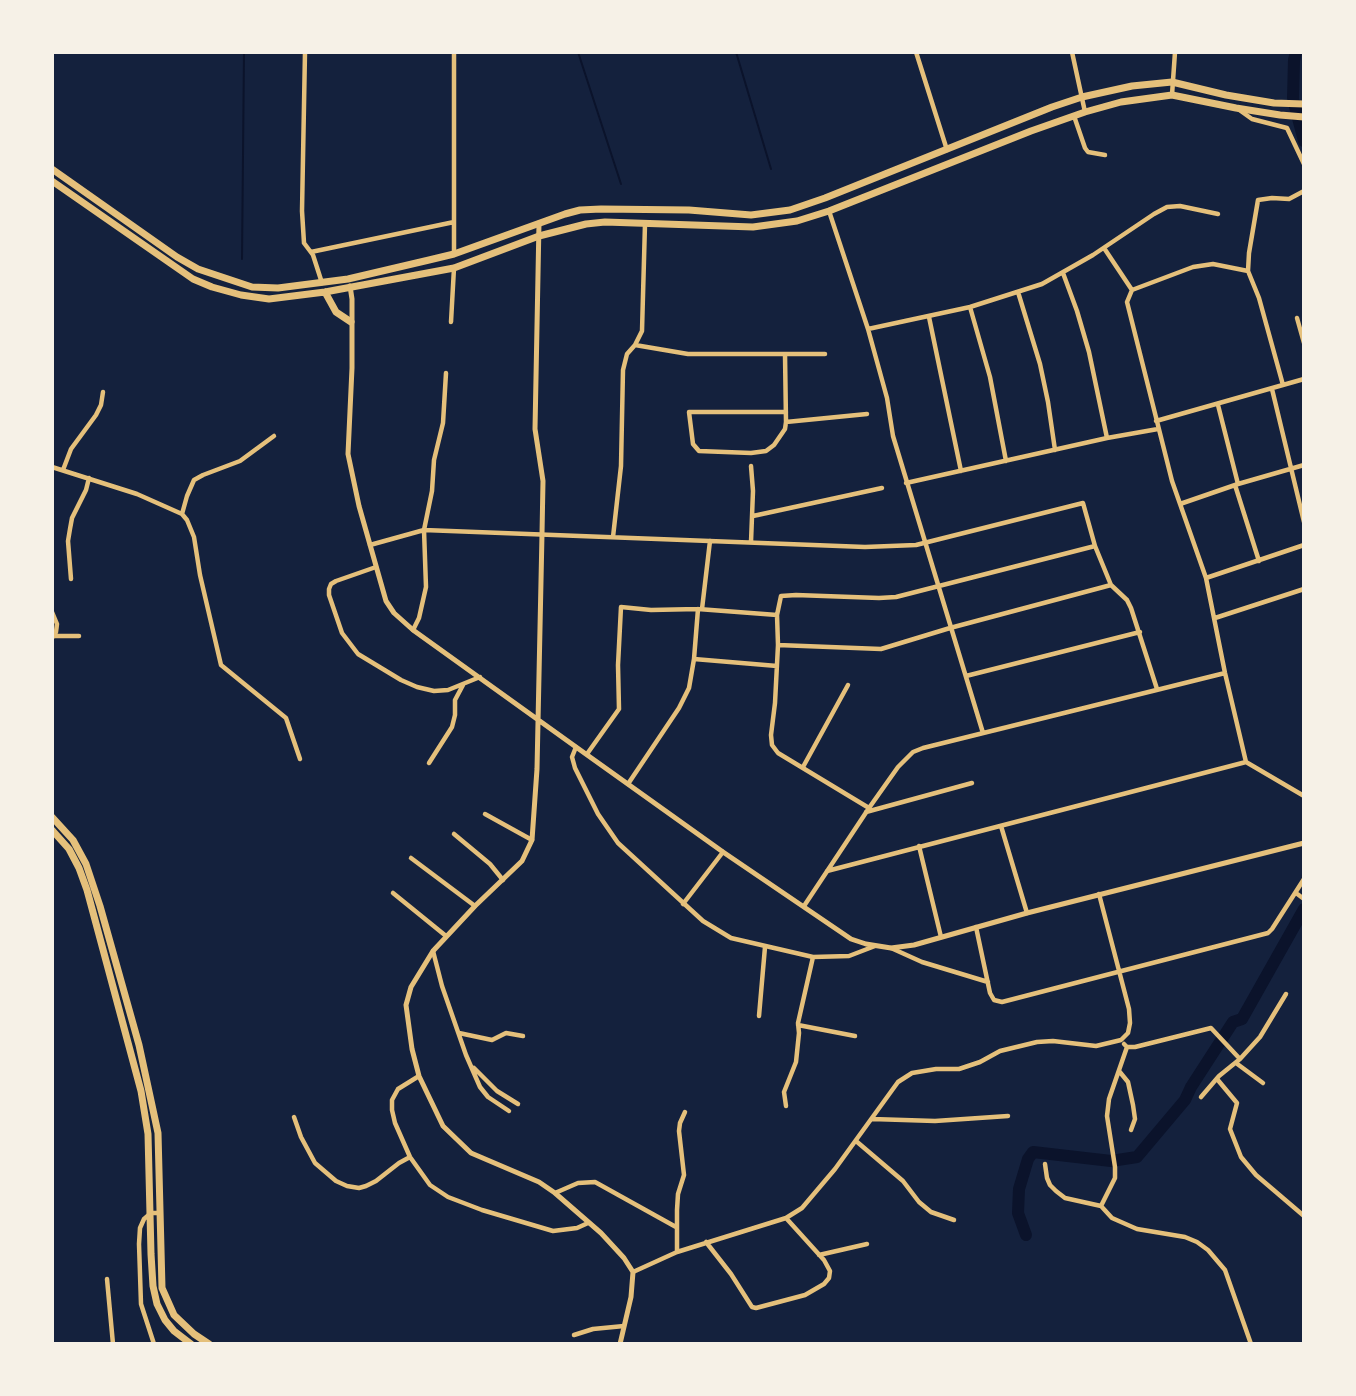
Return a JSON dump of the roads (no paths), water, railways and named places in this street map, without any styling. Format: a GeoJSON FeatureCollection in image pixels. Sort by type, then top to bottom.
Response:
{"type":"FeatureCollection","features":[{"type":"Feature","properties":{"kind":"highway"},"geometry":{"type":"LineString","coordinates":[[52,169],[177,257],[198,269],[218,277],[266,288],[292,288],[348,279],[454,254],[573,212],[601,209],[689,210],[751,215],[790,210],[1082,97],[1132,86],[1172,82],[1274,104],[1304,104]]}},
{"type":"Feature","properties":{"kind":"highway"},"geometry":{"type":"LineString","coordinates":[[52,181],[180,271],[212,287],[241,296],[269,299],[350,288],[454,268],[539,236],[586,224],[605,222],[753,227],[797,221],[829,211],[1074,116],[1121,102],[1172,95],[1236,108],[1304,117]]}},
{"type":"Feature","properties":{"kind":"highway"},"geometry":{"type":"LineString","coordinates":[[93,211],[99,202]]}},
{"type":"Feature","properties":{"kind":"highway"},"geometry":{"type":"LineString","coordinates":[[751,215],[753,227]]}},
{"type":"Feature","properties":{"kind":"highway"},"geometry":{"type":"LineString","coordinates":[[325,292],[336,312],[351,322]]}},
{"type":"Feature","properties":{"kind":"highway"},"geometry":{"type":"LineString","coordinates":[[52,817],[76,844],[86,864],[126,996],[158,1133],[151,1254],[153,1286],[157,1304],[165,1320],[174,1331],[191,1344]]}},
{"type":"Feature","properties":{"kind":"highway"},"geometry":{"type":"LineString","coordinates":[[52,830],[69,849],[79,868],[92,907],[141,1091],[148,1134],[162,1288],[169,1306],[184,1326],[209,1344]]}},
{"type":"Feature","properties":{"kind":"highway"},"geometry":{"type":"LineString","coordinates":[[69,849],[76,844]]}},
{"type":"Feature","properties":{"kind":"street"},"geometry":{"type":"LineString","coordinates":[[305,52],[302,212],[304,243],[318,267],[322,283]]}},
{"type":"Feature","properties":{"kind":"street"},"geometry":{"type":"LineString","coordinates":[[454,52],[454,254]]}},
{"type":"Feature","properties":{"kind":"street"},"geometry":{"type":"LineString","coordinates":[[916,52],[947,150]]}},
{"type":"Feature","properties":{"kind":"street"},"geometry":{"type":"LineString","coordinates":[[1072,52],[1085,112]]}},
{"type":"Feature","properties":{"kind":"street"},"geometry":{"type":"LineString","coordinates":[[1172,95],[1175,52]]}},
{"type":"Feature","properties":{"kind":"street"},"geometry":{"type":"LineString","coordinates":[[1236,108],[1252,119],[1287,128],[1304,164]]}},
{"type":"Feature","properties":{"kind":"street"},"geometry":{"type":"LineString","coordinates":[[1074,116],[1084,148],[1088,152],[1105,155]]}},
{"type":"Feature","properties":{"kind":"street"},"geometry":{"type":"LineString","coordinates":[[1283,385],[1259,298],[1248,271],[1249,253],[1258,201],[1272,198],[1288,199],[1304,191]]}},
{"type":"Feature","properties":{"kind":"street"},"geometry":{"type":"LineString","coordinates":[[868,329],[970,308],[1018,292],[1063,273],[1167,207],[1180,206],[1218,214]]}},
{"type":"Feature","properties":{"kind":"street"},"geometry":{"type":"LineString","coordinates":[[829,211],[868,329],[887,398],[893,436],[906,483],[983,732]]}},
{"type":"Feature","properties":{"kind":"street"},"geometry":{"type":"LineString","coordinates":[[311,252],[454,222]]}},
{"type":"Feature","properties":{"kind":"street"},"geometry":{"type":"LineString","coordinates":[[539,223],[535,429],[543,481],[537,769],[532,840],[522,861],[433,951],[406,997],[412,1049],[419,1076],[437,1118],[471,1153],[538,1182],[555,1193],[614,1246],[633,1272],[631,1297],[620,1344]]}},
{"type":"Feature","properties":{"kind":"street"},"geometry":{"type":"LineString","coordinates":[[613,537],[621,466],[623,370],[627,354],[642,331],[645,224]]}},
{"type":"Feature","properties":{"kind":"street"},"geometry":{"type":"LineString","coordinates":[[1104,248],[1132,290]]}},
{"type":"Feature","properties":{"kind":"street"},"geometry":{"type":"LineString","coordinates":[[1246,762],[1206,578],[1180,504],[1158,429],[1127,302],[1132,290],[1202,265],[1213,264],[1248,271]]}},
{"type":"Feature","properties":{"kind":"street"},"geometry":{"type":"LineString","coordinates":[[451,322],[454,268]]}},
{"type":"Feature","properties":{"kind":"street"},"geometry":{"type":"LineString","coordinates":[[1063,273],[1089,352],[1107,438]]}},
{"type":"Feature","properties":{"kind":"street"},"geometry":{"type":"LineString","coordinates":[[348,279],[352,299],[348,454],[376,567],[386,601],[394,613],[413,630],[723,852],[851,939],[891,948],[914,945],[1027,912],[1304,843]]}},
{"type":"Feature","properties":{"kind":"street"},"geometry":{"type":"LineString","coordinates":[[1018,292],[1044,383],[1054,450]]}},
{"type":"Feature","properties":{"kind":"street"},"geometry":{"type":"LineString","coordinates":[[970,308],[990,377],[1006,461]]}},
{"type":"Feature","properties":{"kind":"street"},"geometry":{"type":"LineString","coordinates":[[928,317],[961,471]]}},
{"type":"Feature","properties":{"kind":"street"},"geometry":{"type":"LineString","coordinates":[[1297,318],[1304,343]]}},
{"type":"Feature","properties":{"kind":"street"},"geometry":{"type":"LineString","coordinates":[[635,345],[688,354],[825,354]]}},
{"type":"Feature","properties":{"kind":"street"},"geometry":{"type":"LineString","coordinates":[[782,354],[786,412],[786,422],[785,429],[778,440],[766,451],[751,453],[702,452],[694,447],[689,412],[786,412]]}},
{"type":"Feature","properties":{"kind":"street"},"geometry":{"type":"LineString","coordinates":[[413,630],[419,618],[426,587],[424,530],[432,491],[434,460],[442,429],[446,373]]}},
{"type":"Feature","properties":{"kind":"street"},"geometry":{"type":"LineString","coordinates":[[1156,421],[1304,379]]}},
{"type":"Feature","properties":{"kind":"street"},"geometry":{"type":"LineString","coordinates":[[1272,389],[1304,522]]}},
{"type":"Feature","properties":{"kind":"street"},"geometry":{"type":"LineString","coordinates":[[63,470],[71,449],[96,415],[101,405],[103,392]]}},
{"type":"Feature","properties":{"kind":"street"},"geometry":{"type":"LineString","coordinates":[[1218,405],[1236,484],[1259,561]]}},
{"type":"Feature","properties":{"kind":"street"},"geometry":{"type":"LineString","coordinates":[[786,422],[867,414]]}},
{"type":"Feature","properties":{"kind":"street"},"geometry":{"type":"LineString","coordinates":[[906,483],[1107,438],[1158,429]]}},
{"type":"Feature","properties":{"kind":"street"},"geometry":{"type":"LineString","coordinates":[[182,514],[194,480],[240,461],[274,436]]}},
{"type":"Feature","properties":{"kind":"street"},"geometry":{"type":"LineString","coordinates":[[1180,504],[1236,484],[1304,465]]}},
{"type":"Feature","properties":{"kind":"street"},"geometry":{"type":"LineString","coordinates":[[751,466],[753,516],[751,542]]}},
{"type":"Feature","properties":{"kind":"street"},"geometry":{"type":"LineString","coordinates":[[52,467],[137,494],[182,514],[194,537],[200,575],[221,664],[286,718],[300,759]]}},
{"type":"Feature","properties":{"kind":"street"},"geometry":{"type":"LineString","coordinates":[[71,579],[69,529],[89,478]]}},
{"type":"Feature","properties":{"kind":"street"},"geometry":{"type":"LineString","coordinates":[[753,516],[882,488]]}},
{"type":"Feature","properties":{"kind":"street"},"geometry":{"type":"LineString","coordinates":[[370,545],[424,530],[865,547],[924,544],[1083,503],[1095,546],[1111,585],[1127,600],[1140,632],[1156,689]]}},
{"type":"Feature","properties":{"kind":"street"},"geometry":{"type":"LineString","coordinates":[[628,784],[689,688],[710,541]]}},
{"type":"Feature","properties":{"kind":"street"},"geometry":{"type":"LineString","coordinates":[[1206,578],[1304,545]]}},
{"type":"Feature","properties":{"kind":"street"},"geometry":{"type":"LineString","coordinates":[[972,783],[867,810],[778,753],[772,745],[771,735],[777,666],[779,601],[782,596],[787,595],[896,597],[1095,546]]}},
{"type":"Feature","properties":{"kind":"street"},"geometry":{"type":"LineString","coordinates":[[376,567],[336,580],[329,589],[336,617],[349,644],[369,662],[417,687],[434,691],[448,690],[480,677]]}},
{"type":"Feature","properties":{"kind":"street"},"geometry":{"type":"LineString","coordinates":[[778,645],[881,649],[1111,585]]}},
{"type":"Feature","properties":{"kind":"street"},"geometry":{"type":"LineString","coordinates":[[1215,618],[1304,589]]}},
{"type":"Feature","properties":{"kind":"street"},"geometry":{"type":"LineString","coordinates":[[587,754],[619,709],[618,665],[621,607],[651,610],[700,609],[777,615]]}},
{"type":"Feature","properties":{"kind":"street"},"geometry":{"type":"LineString","coordinates":[[52,612],[57,624],[53,637],[78,636]]}},
{"type":"Feature","properties":{"kind":"street"},"geometry":{"type":"LineString","coordinates":[[966,676],[1140,632]]}},
{"type":"Feature","properties":{"kind":"street"},"geometry":{"type":"LineString","coordinates":[[694,659],[777,666]]}},
{"type":"Feature","properties":{"kind":"street"},"geometry":{"type":"LineString","coordinates":[[804,906],[867,810],[898,767],[913,752],[983,732],[1225,673]]}},
{"type":"Feature","properties":{"kind":"street"},"geometry":{"type":"LineString","coordinates":[[429,764],[452,728],[455,700],[464,684]]}},
{"type":"Feature","properties":{"kind":"street"},"geometry":{"type":"LineString","coordinates":[[803,767],[848,685]]}},
{"type":"Feature","properties":{"kind":"street"},"geometry":{"type":"LineString","coordinates":[[576,747],[572,757],[573,764],[607,829],[618,843],[703,921],[731,938],[813,957],[849,956],[875,946]]}},
{"type":"Feature","properties":{"kind":"street"},"geometry":{"type":"LineString","coordinates":[[827,871],[1246,762],[1304,796]]}},
{"type":"Feature","properties":{"kind":"street"},"geometry":{"type":"LineString","coordinates":[[485,814],[532,840]]}},
{"type":"Feature","properties":{"kind":"street"},"geometry":{"type":"LineString","coordinates":[[1001,826],[1027,912]]}},
{"type":"Feature","properties":{"kind":"street"},"geometry":{"type":"LineString","coordinates":[[454,834],[490,864],[503,880]]}},
{"type":"Feature","properties":{"kind":"street"},"geometry":{"type":"LineString","coordinates":[[919,846],[941,937]]}},
{"type":"Feature","properties":{"kind":"street"},"geometry":{"type":"LineString","coordinates":[[683,904],[723,852]]}},
{"type":"Feature","properties":{"kind":"street"},"geometry":{"type":"LineString","coordinates":[[411,858],[475,906]]}},
{"type":"Feature","properties":{"kind":"street"},"geometry":{"type":"LineString","coordinates":[[976,927],[992,997],[1002,1002],[1268,933],[1304,879]]}},
{"type":"Feature","properties":{"kind":"street"},"geometry":{"type":"LineString","coordinates":[[393,893],[446,936]]}},
{"type":"Feature","properties":{"kind":"street"},"geometry":{"type":"LineString","coordinates":[[1296,893],[1303,899]]}},
{"type":"Feature","properties":{"kind":"street"},"geometry":{"type":"LineString","coordinates":[[633,1272],[677,1252],[786,1218],[802,1208],[856,1141],[879,1105],[898,1082],[912,1073],[936,1069],[958,1069],[980,1062],[1000,1051],[1037,1042],[1053,1041],[1096,1046],[1121,1040],[1128,1033],[1130,1023],[1100,894]]}},
{"type":"Feature","properties":{"kind":"street"},"geometry":{"type":"LineString","coordinates":[[759,1016],[765,947]]}},
{"type":"Feature","properties":{"kind":"street"},"geometry":{"type":"LineString","coordinates":[[891,948],[922,962],[988,982]]}},
{"type":"Feature","properties":{"kind":"street"},"geometry":{"type":"LineString","coordinates":[[433,951],[442,986],[466,1055],[480,1087],[488,1097],[509,1111]]}},
{"type":"Feature","properties":{"kind":"street"},"geometry":{"type":"LineString","coordinates":[[786,1106],[784,1092],[796,1064],[798,1025],[813,957]]}},
{"type":"Feature","properties":{"kind":"street"},"geometry":{"type":"LineString","coordinates":[[1201,1097],[1260,1037],[1287,994]]}},
{"type":"Feature","properties":{"kind":"street"},"geometry":{"type":"LineString","coordinates":[[798,1025],[855,1036]]}},
{"type":"Feature","properties":{"kind":"street"},"geometry":{"type":"LineString","coordinates":[[1127,1047],[1145,1045],[1211,1028],[1228,1045],[1238,1061],[1263,1083]]}},
{"type":"Feature","properties":{"kind":"street"},"geometry":{"type":"LineString","coordinates":[[459,1033],[492,1040],[506,1033],[523,1036]]}},
{"type":"Feature","properties":{"kind":"street"},"geometry":{"type":"LineString","coordinates":[[1121,1040],[1127,1047]]}},
{"type":"Feature","properties":{"kind":"street"},"geometry":{"type":"LineString","coordinates":[[1101,1206],[1114,1178],[1115,1167],[1107,1116],[1111,1088],[1127,1047]]}},
{"type":"Feature","properties":{"kind":"street"},"geometry":{"type":"LineString","coordinates":[[472,1066],[497,1091],[518,1104]]}},
{"type":"Feature","properties":{"kind":"street"},"geometry":{"type":"LineString","coordinates":[[1119,1071],[1128,1082],[1133,1105],[1135,1119],[1131,1130]]}},
{"type":"Feature","properties":{"kind":"street"},"geometry":{"type":"LineString","coordinates":[[419,1076],[398,1089],[392,1101],[395,1123],[410,1157],[417,1170],[430,1185],[448,1197],[482,1210],[553,1231],[577,1228],[588,1223]]}},
{"type":"Feature","properties":{"kind":"street"},"geometry":{"type":"LineString","coordinates":[[1217,1079],[1237,1103],[1230,1129],[1241,1157],[1256,1175],[1304,1216]]}},
{"type":"Feature","properties":{"kind":"street"},"geometry":{"type":"LineString","coordinates":[[677,1252],[678,1194],[684,1175],[679,1131],[685,1112]]}},
{"type":"Feature","properties":{"kind":"street"},"geometry":{"type":"LineString","coordinates":[[872,1119],[912,1121],[1008,1116]]}},
{"type":"Feature","properties":{"kind":"street"},"geometry":{"type":"LineString","coordinates":[[294,1117],[301,1137],[315,1163],[336,1181],[347,1186],[359,1188],[366,1186],[410,1157]]}},
{"type":"Feature","properties":{"kind":"street"},"geometry":{"type":"LineString","coordinates":[[856,1141],[903,1181],[919,1202],[931,1212],[954,1220]]}},
{"type":"Feature","properties":{"kind":"street"},"geometry":{"type":"LineString","coordinates":[[1046,1164],[1050,1185],[1065,1198],[1101,1206],[1112,1218],[1137,1230],[1185,1237],[1208,1250],[1225,1270],[1251,1344]]}},
{"type":"Feature","properties":{"kind":"street"},"geometry":{"type":"LineString","coordinates":[[555,1193],[578,1183],[595,1182],[676,1227]]}},
{"type":"Feature","properties":{"kind":"street"},"geometry":{"type":"LineString","coordinates":[[154,1344],[141,1304],[139,1265],[140,1228],[144,1219],[155,1213]]}},
{"type":"Feature","properties":{"kind":"street"},"geometry":{"type":"LineString","coordinates":[[706,1242],[731,1274],[748,1303],[756,1308],[805,1294],[824,1284],[829,1278],[830,1271],[786,1218]]}},
{"type":"Feature","properties":{"kind":"street"},"geometry":{"type":"LineString","coordinates":[[819,1255],[867,1244]]}},
{"type":"Feature","properties":{"kind":"street"},"geometry":{"type":"LineString","coordinates":[[107,1279],[113,1344]]}},
{"type":"Feature","properties":{"kind":"street"},"geometry":{"type":"LineString","coordinates":[[574,1335],[593,1329],[624,1326]]}},
{"type":"Feature","properties":{"kind":"waterway"},"geometry":{"type":"LineString","coordinates":[[242,259],[244,52]]}},
{"type":"Feature","properties":{"kind":"waterway"},"geometry":{"type":"LineString","coordinates":[[578,52],[621,184]]}},
{"type":"Feature","properties":{"kind":"waterway"},"geometry":{"type":"LineString","coordinates":[[736,52],[771,169]]}},
{"type":"Feature","properties":{"kind":"waterway"},"geometry":{"type":"LineString","coordinates":[[1296,52],[1293,99],[1304,141]]}},
{"type":"Feature","properties":{"kind":"waterway"},"geometry":{"type":"LineString","coordinates":[[1026,1235],[1018,1213],[1019,1189],[1028,1159],[1033,1152],[1111,1161],[1137,1157],[1185,1100],[1233,1022],[1242,1019],[1304,909]]}}]}
